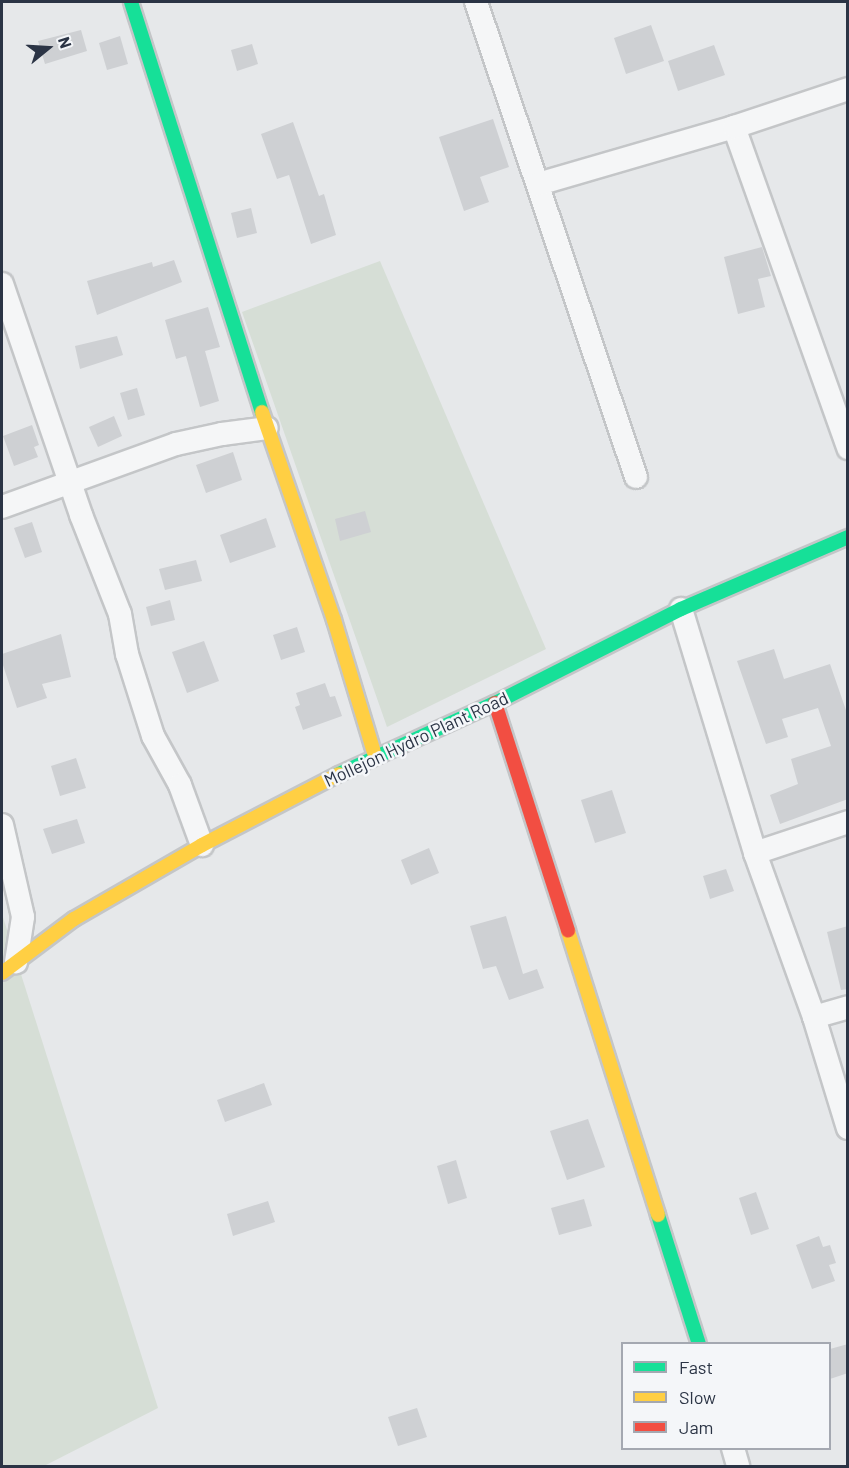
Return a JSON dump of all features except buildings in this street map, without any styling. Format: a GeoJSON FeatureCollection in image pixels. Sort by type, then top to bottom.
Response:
{"type":"FeatureCollection","features":[{"type":"Feature","properties":{"kind":"street"},"geometry":{"type":"LineString","coordinates":[[131,2],[267,429],[334,620],[375,756]]}},
{"type":"Feature","properties":{"kind":"street"},"geometry":{"type":"LineString","coordinates":[[476,2],[636,477]]}},
{"type":"Feature","properties":{"kind":"street"},"geometry":{"type":"LineString","coordinates":[[538,183],[734,127],[848,89]]}},
{"type":"Feature","properties":{"kind":"street"},"geometry":{"type":"LineString","coordinates":[[734,127],[848,448]]}},
{"type":"Feature","properties":{"kind":"street"},"geometry":{"type":"LineString","coordinates":[[2,284],[120,614],[127,654],[153,736],[180,785],[202,845]]}},
{"type":"Feature","properties":{"kind":"street"},"geometry":{"type":"LineString","coordinates":[[2,507],[72,484],[176,444],[222,434],[267,429]]}},
{"type":"Feature","properties":{"kind":"street","name":"Mollejon Hydro Plant Road"},"geometry":{"type":"LineString","coordinates":[[9,967],[74,919],[202,845],[375,756],[495,703],[681,609],[848,537]]}},
{"type":"Feature","properties":{"kind":"street"},"geometry":{"type":"LineString","coordinates":[[681,609],[755,853],[814,1017],[848,1128]]}},
{"type":"Feature","properties":{"kind":"street"},"geometry":{"type":"LineString","coordinates":[[495,703],[698,1342]]}},
{"type":"Feature","properties":{"kind":"street"},"geometry":{"type":"LineString","coordinates":[[755,853],[848,822]]}},
{"type":"Feature","properties":{"kind":"street"},"geometry":{"type":"LineString","coordinates":[[2,825],[23,917],[9,967]]}},
{"type":"Feature","properties":{"kind":"street"},"geometry":{"type":"LineString","coordinates":[[814,1017],[848,1007]]}},
{"type":"Feature","properties":{"kind":"street"},"geometry":{"type":"LineString","coordinates":[[733,1450],[738,1467]]}},
{"type":"Feature","properties":{"kind":"shaded area"},"geometry":{"type":"Polygon","coordinates":[[[380,261],[546,649],[387,727],[242,312],[380,261]]]}},
{"type":"Feature","properties":{"kind":"shaded area"},"geometry":{"type":"Polygon","coordinates":[[[2,914],[158,1408],[44,1466],[2,1466],[2,914]]]}},
{"type":"Feature","properties":{"kind":"traffic: fast"},"geometry":{"type":"LineString","coordinates":[[131,2],[262,412]]}},
{"type":"Feature","properties":{"kind":"traffic: fast"},"geometry":{"type":"LineString","coordinates":[[339,774],[495,703],[681,609],[848,537]]}},
{"type":"Feature","properties":{"kind":"traffic: fast"},"geometry":{"type":"LineString","coordinates":[[658,1215],[698,1342]]}},
{"type":"Feature","properties":{"kind":"traffic: slow"},"geometry":{"type":"LineString","coordinates":[[262,412],[334,620],[375,756]]}},
{"type":"Feature","properties":{"kind":"traffic: slow"},"geometry":{"type":"LineString","coordinates":[[2,973],[74,919],[202,845],[339,774]]}},
{"type":"Feature","properties":{"kind":"traffic: slow"},"geometry":{"type":"LineString","coordinates":[[568,931],[658,1215]]}},
{"type":"Feature","properties":{"kind":"traffic: jam"},"geometry":{"type":"LineString","coordinates":[[495,703],[568,931]]}}]}
